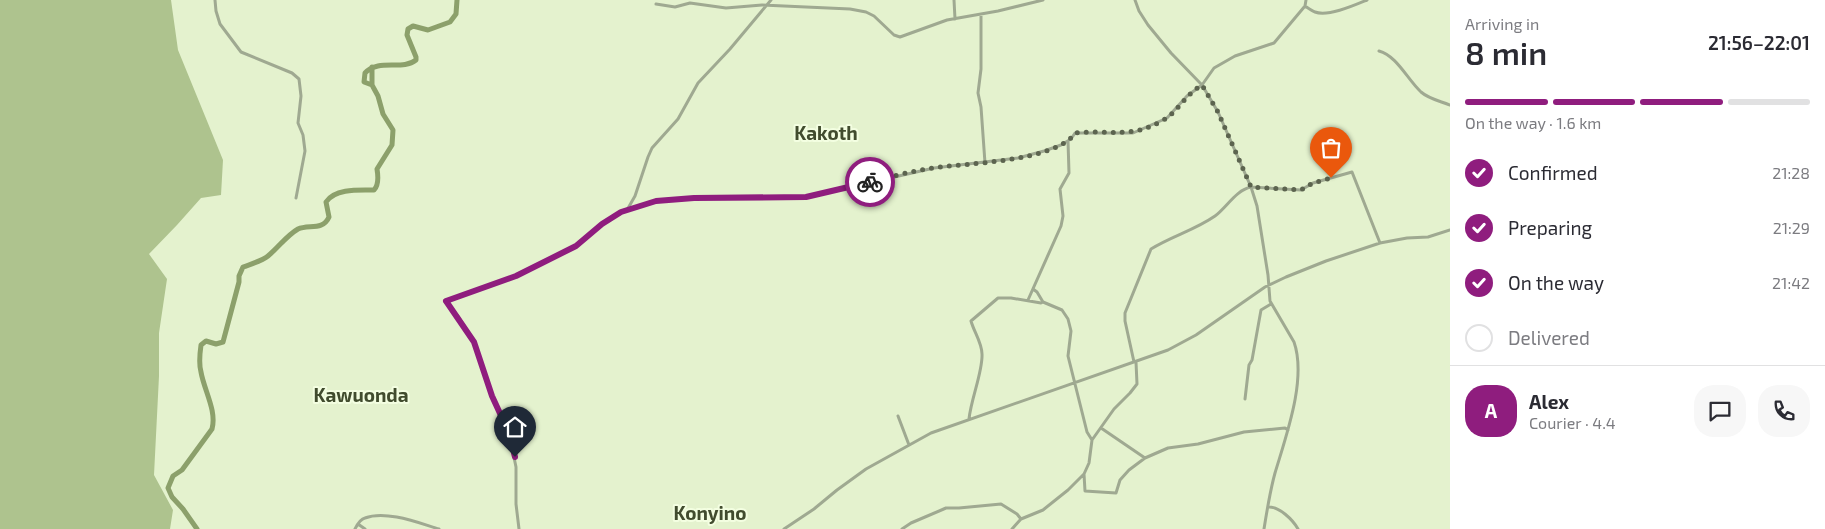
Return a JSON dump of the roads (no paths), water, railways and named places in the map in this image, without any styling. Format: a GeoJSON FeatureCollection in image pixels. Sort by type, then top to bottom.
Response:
{"type":"FeatureCollection","features":[{"type":"Feature","properties":{"kind":"street"},"geometry":{"type":"LineString","coordinates":[[215,0],[220,24],[241,52],[292,73],[299,79],[301,96],[298,123],[303,134],[306,151],[296,198]]}},
{"type":"Feature","properties":{"kind":"street"},"geometry":{"type":"LineString","coordinates":[[627,210],[635,196],[652,148],[678,119],[698,83],[730,49],[771,0]]}},
{"type":"Feature","properties":{"kind":"street"},"geometry":{"type":"LineString","coordinates":[[954,0],[955,19]]}},
{"type":"Feature","properties":{"kind":"street"},"geometry":{"type":"LineString","coordinates":[[656,4],[675,7],[690,3],[726,8],[768,5],[850,9],[866,12],[880,20],[894,35],[900,37],[941,22],[1043,0]]}},
{"type":"Feature","properties":{"kind":"street"},"geometry":{"type":"LineString","coordinates":[[1135,0],[1139,11],[1153,30],[1171,53],[1202,85],[1218,112],[1251,187],[1260,218],[1271,304],[1294,342],[1298,358],[1293,410],[1274,475],[1264,529]]}},
{"type":"Feature","properties":{"kind":"street"},"geometry":{"type":"LineString","coordinates":[[519,529],[516,504],[516,467],[509,433],[492,396],[474,342],[458,316],[445,302],[516,276],[562,254],[576,246],[602,224],[627,210],[656,201],[684,198],[806,197],[934,168],[985,163],[1044,152],[1068,141],[1074,134],[1078,133],[1138,132],[1167,118],[1187,96],[1202,85],[1214,68],[1226,60],[1274,44],[1305,6],[1306,0]]}},
{"type":"Feature","properties":{"kind":"street"},"geometry":{"type":"LineString","coordinates":[[1305,6],[1316,13],[1322,13],[1351,8],[1367,0]]}},
{"type":"Feature","properties":{"kind":"street"},"geometry":{"type":"LineString","coordinates":[[980,14],[978,92],[985,163]]}},
{"type":"Feature","properties":{"kind":"street"},"geometry":{"type":"LineString","coordinates":[[1379,50],[1388,53],[1394,58],[1402,71],[1422,93],[1450,105]]}},
{"type":"Feature","properties":{"kind":"street"},"geometry":{"type":"LineString","coordinates":[[1028,300],[1061,226],[1063,216],[1060,189],[1069,173],[1068,141]]}},
{"type":"Feature","properties":{"kind":"street"},"geometry":{"type":"LineString","coordinates":[[1012,529],[1021,519],[1043,510],[1084,474],[1089,463],[1092,440],[1114,409],[1137,384],[1135,362],[1125,321],[1125,313],[1151,248],[1205,222],[1225,208],[1244,188],[1301,190],[1313,183],[1352,172],[1380,244]]}},
{"type":"Feature","properties":{"kind":"street"},"geometry":{"type":"LineString","coordinates":[[784,529],[814,509],[856,476],[931,433],[1168,350],[1196,335],[1268,285],[1326,261],[1380,244],[1407,238],[1428,237],[1450,230]]}},
{"type":"Feature","properties":{"kind":"street"},"geometry":{"type":"LineString","coordinates":[[1033,289],[1043,302]]}},
{"type":"Feature","properties":{"kind":"street"},"geometry":{"type":"LineString","coordinates":[[969,419],[970,406],[981,367],[982,354],[971,321],[998,298],[1043,302],[1062,310],[1068,319],[1071,331],[1068,356],[1087,432],[1092,440]]}},
{"type":"Feature","properties":{"kind":"street"},"geometry":{"type":"LineString","coordinates":[[1245,399],[1249,365],[1252,360],[1261,310],[1271,304]]}},
{"type":"Feature","properties":{"kind":"street"},"geometry":{"type":"LineString","coordinates":[[898,416],[909,444]]}},
{"type":"Feature","properties":{"kind":"street"},"geometry":{"type":"LineString","coordinates":[[1101,428],[1145,458]]}},
{"type":"Feature","properties":{"kind":"street"},"geometry":{"type":"LineString","coordinates":[[1084,474],[1086,491],[1116,493],[1122,476],[1145,458],[1168,448],[1198,444],[1244,432],[1285,428],[1288,430]]}},
{"type":"Feature","properties":{"kind":"street"},"geometry":{"type":"LineString","coordinates":[[902,529],[911,523],[946,508],[1001,504],[1017,514],[1021,519]]}},
{"type":"Feature","properties":{"kind":"street"},"geometry":{"type":"LineString","coordinates":[[1268,508],[1270,506],[1273,507],[1287,515],[1298,529]]}},
{"type":"Feature","properties":{"kind":"street"},"geometry":{"type":"LineString","coordinates":[[355,529],[366,518],[387,516],[439,529]]}},
{"type":"Feature","properties":{"kind":"street"},"geometry":{"type":"LineString","coordinates":[[358,524],[365,529]]}},
{"type":"Feature","properties":{"kind":"waterway"},"geometry":{"type":"LineString","coordinates":[[197,529],[172,497],[168,488],[173,476],[182,470],[212,429],[212,408],[200,369],[201,345],[206,341],[216,344],[223,342],[239,276],[243,267],[266,258],[298,229],[323,224],[329,217],[326,202],[335,194],[348,191],[374,190],[376,188],[378,180],[377,169],[392,145],[393,130],[383,114],[378,96],[372,85],[364,82],[365,73],[377,66],[404,65],[416,60],[407,35],[408,29],[413,26],[428,30],[450,22],[456,14],[457,0]]}},
{"type":"Feature","properties":{"kind":"waterway"},"geometry":{"type":"LineString","coordinates":[[372,67],[372,85]]}},
{"type":"Feature","properties":{"kind":"district","name":"Kakoth"},"geometry":{"type":"Point","coordinates":[826,133]}},
{"type":"Feature","properties":{"kind":"district","name":"Kawuonda"},"geometry":{"type":"Point","coordinates":[361,395]}},
{"type":"Feature","properties":{"kind":"district","name":"Konyino"},"geometry":{"type":"Point","coordinates":[710,513]}}]}
